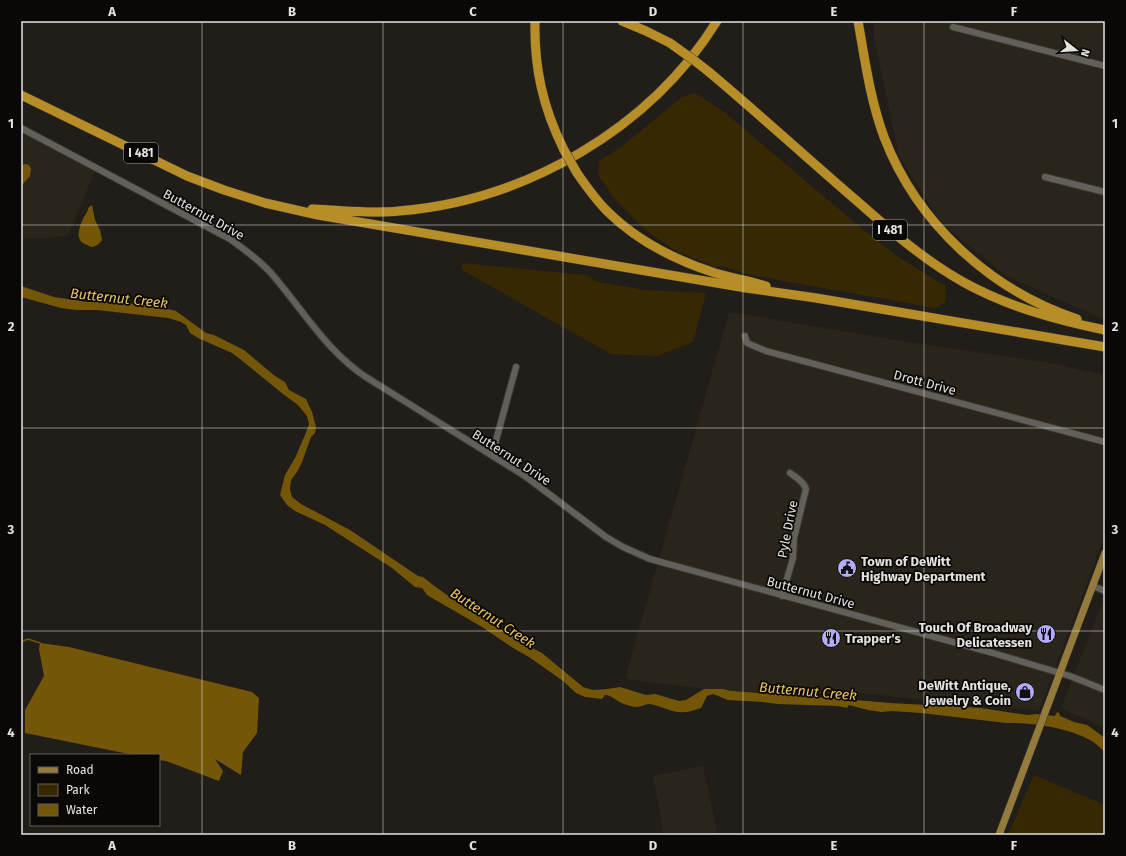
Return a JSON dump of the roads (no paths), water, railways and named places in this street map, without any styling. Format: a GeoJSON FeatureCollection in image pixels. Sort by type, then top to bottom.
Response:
{"type":"FeatureCollection","features":[{"type":"Feature","properties":{"kind":"highway"},"geometry":{"type":"LineString","coordinates":[[535,21],[536,55],[540,84],[555,133],[577,173],[591,193],[607,211],[647,243],[690,264],[716,273],[816,298]]}},
{"type":"Feature","properties":{"kind":"highway","name":"I 481"},"geometry":{"type":"LineString","coordinates":[[622,21],[670,43],[695,61],[892,232],[920,254],[948,273],[965,283],[1014,306],[1064,321],[1105,329]]}},
{"type":"Feature","properties":{"kind":"highway"},"geometry":{"type":"LineString","coordinates":[[292,209],[366,212],[399,211],[439,206],[492,193],[544,172],[574,157],[620,126],[660,93],[692,56],[717,21]]}},
{"type":"Feature","properties":{"kind":"highway"},"geometry":{"type":"LineString","coordinates":[[858,21],[870,89],[884,136],[896,165],[928,214],[948,238],[989,274],[1044,306],[1105,329]]}},
{"type":"Feature","properties":{"kind":"highway","name":"I 481"},"geometry":{"type":"LineString","coordinates":[[21,95],[187,176],[265,203],[318,215],[438,236],[1105,347]]}},
{"type":"Feature","properties":{"kind":"main road"},"geometry":{"type":"LineString","coordinates":[[999,835],[1105,553]]}},
{"type":"Feature","properties":{"kind":"street"},"geometry":{"type":"LineString","coordinates":[[953,27],[1105,66]]}},
{"type":"Feature","properties":{"kind":"street","name":"Butternut Drive"},"geometry":{"type":"LineString","coordinates":[[21,128],[230,238],[248,251],[269,271],[331,347],[353,367],[369,379],[525,476],[606,537],[636,554],[782,596],[993,653],[1070,676],[1105,690]]}},
{"type":"Feature","properties":{"kind":"street"},"geometry":{"type":"LineString","coordinates":[[1045,176],[1105,192]]}},
{"type":"Feature","properties":{"kind":"street","name":"Drott Drive"},"geometry":{"type":"LineString","coordinates":[[745,336],[747,344],[766,351],[1105,442]]}},
{"type":"Feature","properties":{"kind":"street"},"geometry":{"type":"LineString","coordinates":[[492,455],[516,367]]}},
{"type":"Feature","properties":{"kind":"street","name":"Pyle Drive"},"geometry":{"type":"LineString","coordinates":[[782,596],[793,558],[794,538],[806,489],[806,487],[790,473]]}},
{"type":"Feature","properties":{"kind":"street"},"geometry":{"type":"LineString","coordinates":[[1093,586],[1105,591]]}},
{"type":"Feature","properties":{"kind":"water"},"geometry":{"type":"Polygon","coordinates":[[[25,164],[29,165],[31,169],[30,176],[21,186],[21,166],[25,164]]]}},
{"type":"Feature","properties":{"kind":"water"},"geometry":{"type":"Polygon","coordinates":[[[92,205],[95,220],[100,230],[102,240],[97,245],[91,247],[81,241],[79,235],[83,219],[88,208],[92,205]]]}},
{"type":"Feature","properties":{"kind":"water"},"geometry":{"type":"Polygon","coordinates":[[[21,286],[54,297],[88,302],[115,302],[155,306],[176,311],[206,333],[214,335],[244,350],[275,376],[285,382],[289,390],[306,399],[312,412],[316,427],[315,433],[311,437],[302,462],[291,480],[290,489],[292,497],[301,504],[350,530],[418,576],[423,577],[468,610],[493,623],[498,628],[509,633],[518,641],[542,653],[583,687],[593,690],[620,687],[646,695],[655,694],[679,701],[686,700],[704,689],[723,689],[731,691],[890,703],[981,708],[1027,715],[1037,714],[1055,716],[1057,712],[1060,716],[1074,722],[1087,725],[1105,738],[1105,752],[1092,741],[1061,729],[921,713],[892,711],[881,712],[849,705],[847,708],[838,706],[777,704],[728,700],[713,694],[707,696],[701,708],[691,711],[677,712],[649,704],[635,707],[621,703],[608,695],[605,695],[602,699],[585,697],[576,693],[563,681],[529,657],[482,627],[427,595],[422,588],[415,587],[392,568],[325,525],[295,511],[287,505],[280,495],[285,475],[295,458],[309,424],[307,416],[298,405],[232,353],[198,338],[190,333],[186,325],[181,322],[168,318],[97,310],[61,308],[21,297],[21,286]]]}},
{"type":"Feature","properties":{"kind":"water"},"geometry":{"type":"Polygon","coordinates":[[[40,643],[69,647],[252,692],[259,698],[257,733],[243,752],[241,775],[215,759],[223,771],[219,781],[160,760],[160,754],[129,754],[25,733],[25,710],[44,676],[39,649],[40,643]]]}},
{"type":"Feature","properties":{"kind":"waterway"},"geometry":{"type":"LineString","coordinates":[[21,642],[28,639],[40,643]]}},
{"type":"Feature","properties":{"kind":"place","name":"Town of DeWitt Highway Department"},"geometry":{"type":"Point","coordinates":[847,568]}},
{"type":"Feature","properties":{"kind":"place","name":"Touch Of Broadway Delicatessen"},"geometry":{"type":"Point","coordinates":[1046,634]}},
{"type":"Feature","properties":{"kind":"place","name":"Trapper's"},"geometry":{"type":"Point","coordinates":[831,638]}},
{"type":"Feature","properties":{"kind":"place","name":"DeWitt Antique, Jewelry & Coin"},"geometry":{"type":"Point","coordinates":[1025,692]}},
{"type":"Feature","properties":{"kind":"water label","name":"Butternut Creek"},"geometry":{"type":"Point","coordinates":[119,298]}},
{"type":"Feature","properties":{"kind":"water label","name":"Butternut Creek"},"geometry":{"type":"Point","coordinates":[493,618]}},
{"type":"Feature","properties":{"kind":"water label","name":"Butternut Creek"},"geometry":{"type":"Point","coordinates":[808,691]}}]}
